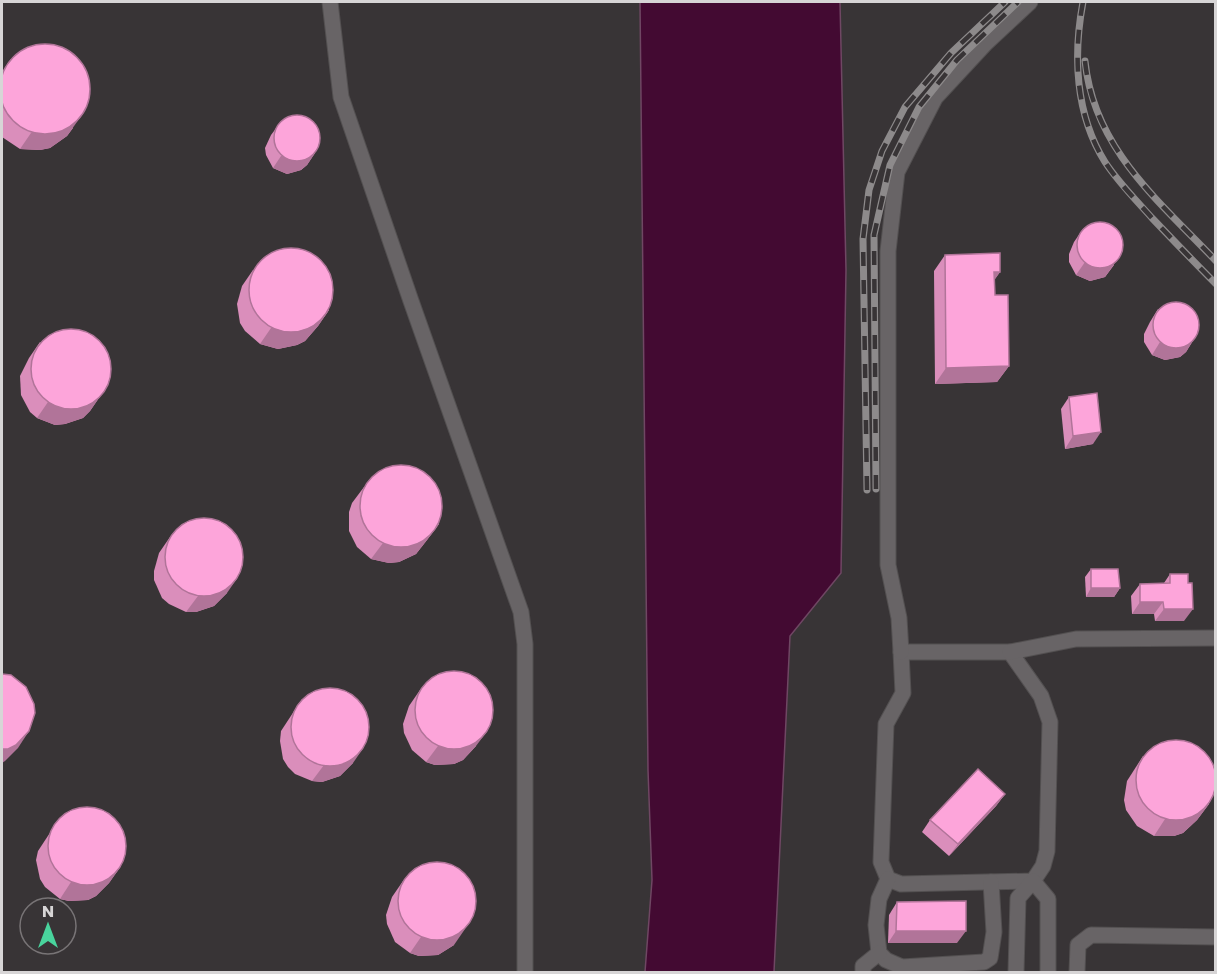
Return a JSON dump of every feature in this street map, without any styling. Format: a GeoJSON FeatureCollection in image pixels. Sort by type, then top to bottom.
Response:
{"type":"FeatureCollection","features":[{"type":"Feature","properties":{"kind":"lane"},"geometry":{"type":"LineString","coordinates":[[330,2],[341,97],[521,612],[525,644],[525,972]]}},
{"type":"Feature","properties":{"kind":"lane"},"geometry":{"type":"LineString","coordinates":[[1030,2],[986,43],[935,98],[897,172],[888,251],[888,565],[899,618],[903,693],[886,724],[881,862],[888,879],[901,884],[1033,881]]}},
{"type":"Feature","properties":{"kind":"lane"},"geometry":{"type":"LineString","coordinates":[[901,652],[1010,652],[1076,639],[1215,638]]}},
{"type":"Feature","properties":{"kind":"lane"},"geometry":{"type":"LineString","coordinates":[[1010,652],[1041,696],[1050,722],[1047,851],[1043,866],[1018,898],[1016,972]]}},
{"type":"Feature","properties":{"kind":"lane"},"geometry":{"type":"LineString","coordinates":[[888,879],[879,899],[876,925],[879,953],[886,960],[902,967],[984,962],[990,958],[994,932],[991,882]]}},
{"type":"Feature","properties":{"kind":"lane"},"geometry":{"type":"LineString","coordinates":[[1033,881],[1048,900],[1048,972]]}},
{"type":"Feature","properties":{"kind":"lane"},"geometry":{"type":"LineString","coordinates":[[1077,972],[1078,945],[1091,935],[1215,937]]}},
{"type":"Feature","properties":{"kind":"lane"},"geometry":{"type":"LineString","coordinates":[[863,972],[863,966],[879,953]]}},
{"type":"Feature","properties":{"kind":"shaded area"},"geometry":{"type":"Polygon","coordinates":[[[640,2],[840,2],[846,270],[841,573],[790,636],[774,972],[645,972],[652,880],[648,770],[640,2]]]}},
{"type":"Feature","properties":{"kind":"building"},"geometry":{"type":"Polygon","coordinates":[[[45,44],[62,48],[77,57],[86,72],[90,89],[86,106],[77,121],[62,130],[45,134],[28,130],[13,121],[4,106],[0,89],[4,72],[13,57],[28,48],[45,44]]]}},
{"type":"Feature","properties":{"kind":"building"},"geometry":{"type":"Polygon","coordinates":[[[297,115],[313,122],[320,138],[313,154],[297,161],[281,154],[274,138],[281,122],[297,115]]]}},
{"type":"Feature","properties":{"kind":"building"},"geometry":{"type":"Polygon","coordinates":[[[1100,222],[1116,229],[1123,245],[1116,261],[1100,268],[1084,261],[1077,245],[1084,229],[1100,222]]]}},
{"type":"Feature","properties":{"kind":"building"},"geometry":{"type":"Polygon","coordinates":[[[291,248],[307,251],[321,260],[330,274],[333,290],[330,306],[321,320],[307,329],[291,332],[275,329],[261,320],[252,306],[249,290],[252,274],[261,260],[275,251],[291,248]]]}},
{"type":"Feature","properties":{"kind":"building"},"geometry":{"type":"Polygon","coordinates":[[[1000,253],[1000,272],[994,272],[995,295],[1008,295],[1009,366],[946,368],[945,255],[1000,253]]]}},
{"type":"Feature","properties":{"kind":"building"},"geometry":{"type":"Polygon","coordinates":[[[1176,302],[1192,309],[1199,325],[1192,341],[1176,348],[1160,341],[1153,325],[1160,309],[1176,302]]]}},
{"type":"Feature","properties":{"kind":"building"},"geometry":{"type":"Polygon","coordinates":[[[71,329],[86,332],[99,341],[108,354],[111,369],[108,384],[99,397],[86,406],[71,409],[56,406],[43,397],[34,384],[31,369],[34,354],[43,341],[56,332],[71,329]]]}},
{"type":"Feature","properties":{"kind":"building"},"geometry":{"type":"Polygon","coordinates":[[[1097,393],[1101,432],[1073,436],[1069,397],[1097,393]]]}},
{"type":"Feature","properties":{"kind":"building"},"geometry":{"type":"Polygon","coordinates":[[[401,465],[417,468],[430,477],[439,490],[442,506],[439,522],[430,535],[417,544],[401,547],[385,544],[372,535],[363,522],[360,506],[363,490],[372,477],[385,468],[401,465]]]}},
{"type":"Feature","properties":{"kind":"building"},"geometry":{"type":"Polygon","coordinates":[[[204,518],[219,521],[236,535],[243,557],[240,572],[226,589],[204,596],[189,593],[172,579],[165,557],[168,542],[182,525],[204,518]]]}},
{"type":"Feature","properties":{"kind":"building"},"geometry":{"type":"Polygon","coordinates":[[[1091,569],[1118,569],[1120,588],[1091,588],[1091,569]]]}},
{"type":"Feature","properties":{"kind":"building"},"geometry":{"type":"Polygon","coordinates":[[[1170,574],[1188,574],[1188,583],[1192,583],[1193,609],[1164,609],[1163,602],[1140,602],[1140,584],[1170,583],[1170,574]]]}},
{"type":"Feature","properties":{"kind":"building"},"geometry":{"type":"Polygon","coordinates":[[[454,671],[469,674],[486,688],[493,710],[490,725],[476,742],[454,749],[439,746],[422,732],[415,710],[418,695],[432,678],[454,671]]]}},
{"type":"Feature","properties":{"kind":"building"},"geometry":{"type":"Polygon","coordinates":[[[2,674],[11,675],[26,687],[34,704],[35,713],[29,731],[16,745],[8,749],[2,749],[2,674]]]}},
{"type":"Feature","properties":{"kind":"building"},"geometry":{"type":"Polygon","coordinates":[[[330,688],[345,691],[362,705],[369,727],[366,742],[352,759],[330,766],[315,763],[298,749],[291,727],[294,712],[308,695],[330,688]]]}},
{"type":"Feature","properties":{"kind":"building"},"geometry":{"type":"Polygon","coordinates":[[[1176,740],[1191,743],[1204,752],[1213,765],[1216,780],[1213,795],[1204,808],[1191,817],[1176,820],[1161,817],[1148,808],[1139,795],[1136,780],[1139,765],[1148,752],[1161,743],[1176,740]]]}},
{"type":"Feature","properties":{"kind":"building"},"geometry":{"type":"Polygon","coordinates":[[[978,769],[1005,794],[958,844],[930,820],[978,769]]]}},
{"type":"Feature","properties":{"kind":"building"},"geometry":{"type":"Polygon","coordinates":[[[87,807],[102,810],[119,824],[126,846],[123,861],[109,878],[87,885],[72,882],[55,868],[48,846],[51,831],[65,814],[87,807]]]}},
{"type":"Feature","properties":{"kind":"building"},"geometry":{"type":"Polygon","coordinates":[[[437,862],[452,865],[469,879],[476,901],[473,916],[459,933],[437,940],[422,937],[405,923],[398,901],[401,886],[415,869],[437,862]]]}},
{"type":"Feature","properties":{"kind":"building"},"geometry":{"type":"Polygon","coordinates":[[[966,901],[966,931],[896,931],[897,902],[966,901]]]}},
{"type":"Feature","properties":{"kind":"railway"},"geometry":{"type":"LineString","coordinates":[[867,490],[863,239],[869,190],[882,151],[905,107],[951,53],[1005,2]]}},
{"type":"Feature","properties":{"kind":"railway"},"geometry":{"type":"LineString","coordinates":[[876,489],[874,235],[890,165],[919,107],[957,60],[1018,2]]}},
{"type":"Feature","properties":{"kind":"railway"},"geometry":{"type":"LineString","coordinates":[[1083,2],[1078,43],[1079,84],[1082,104],[1095,144],[1105,162],[1127,191],[1216,284]]}},
{"type":"Feature","properties":{"kind":"railway"},"geometry":{"type":"LineString","coordinates":[[1085,61],[1091,92],[1101,121],[1115,147],[1152,195],[1216,261]]}}]}
